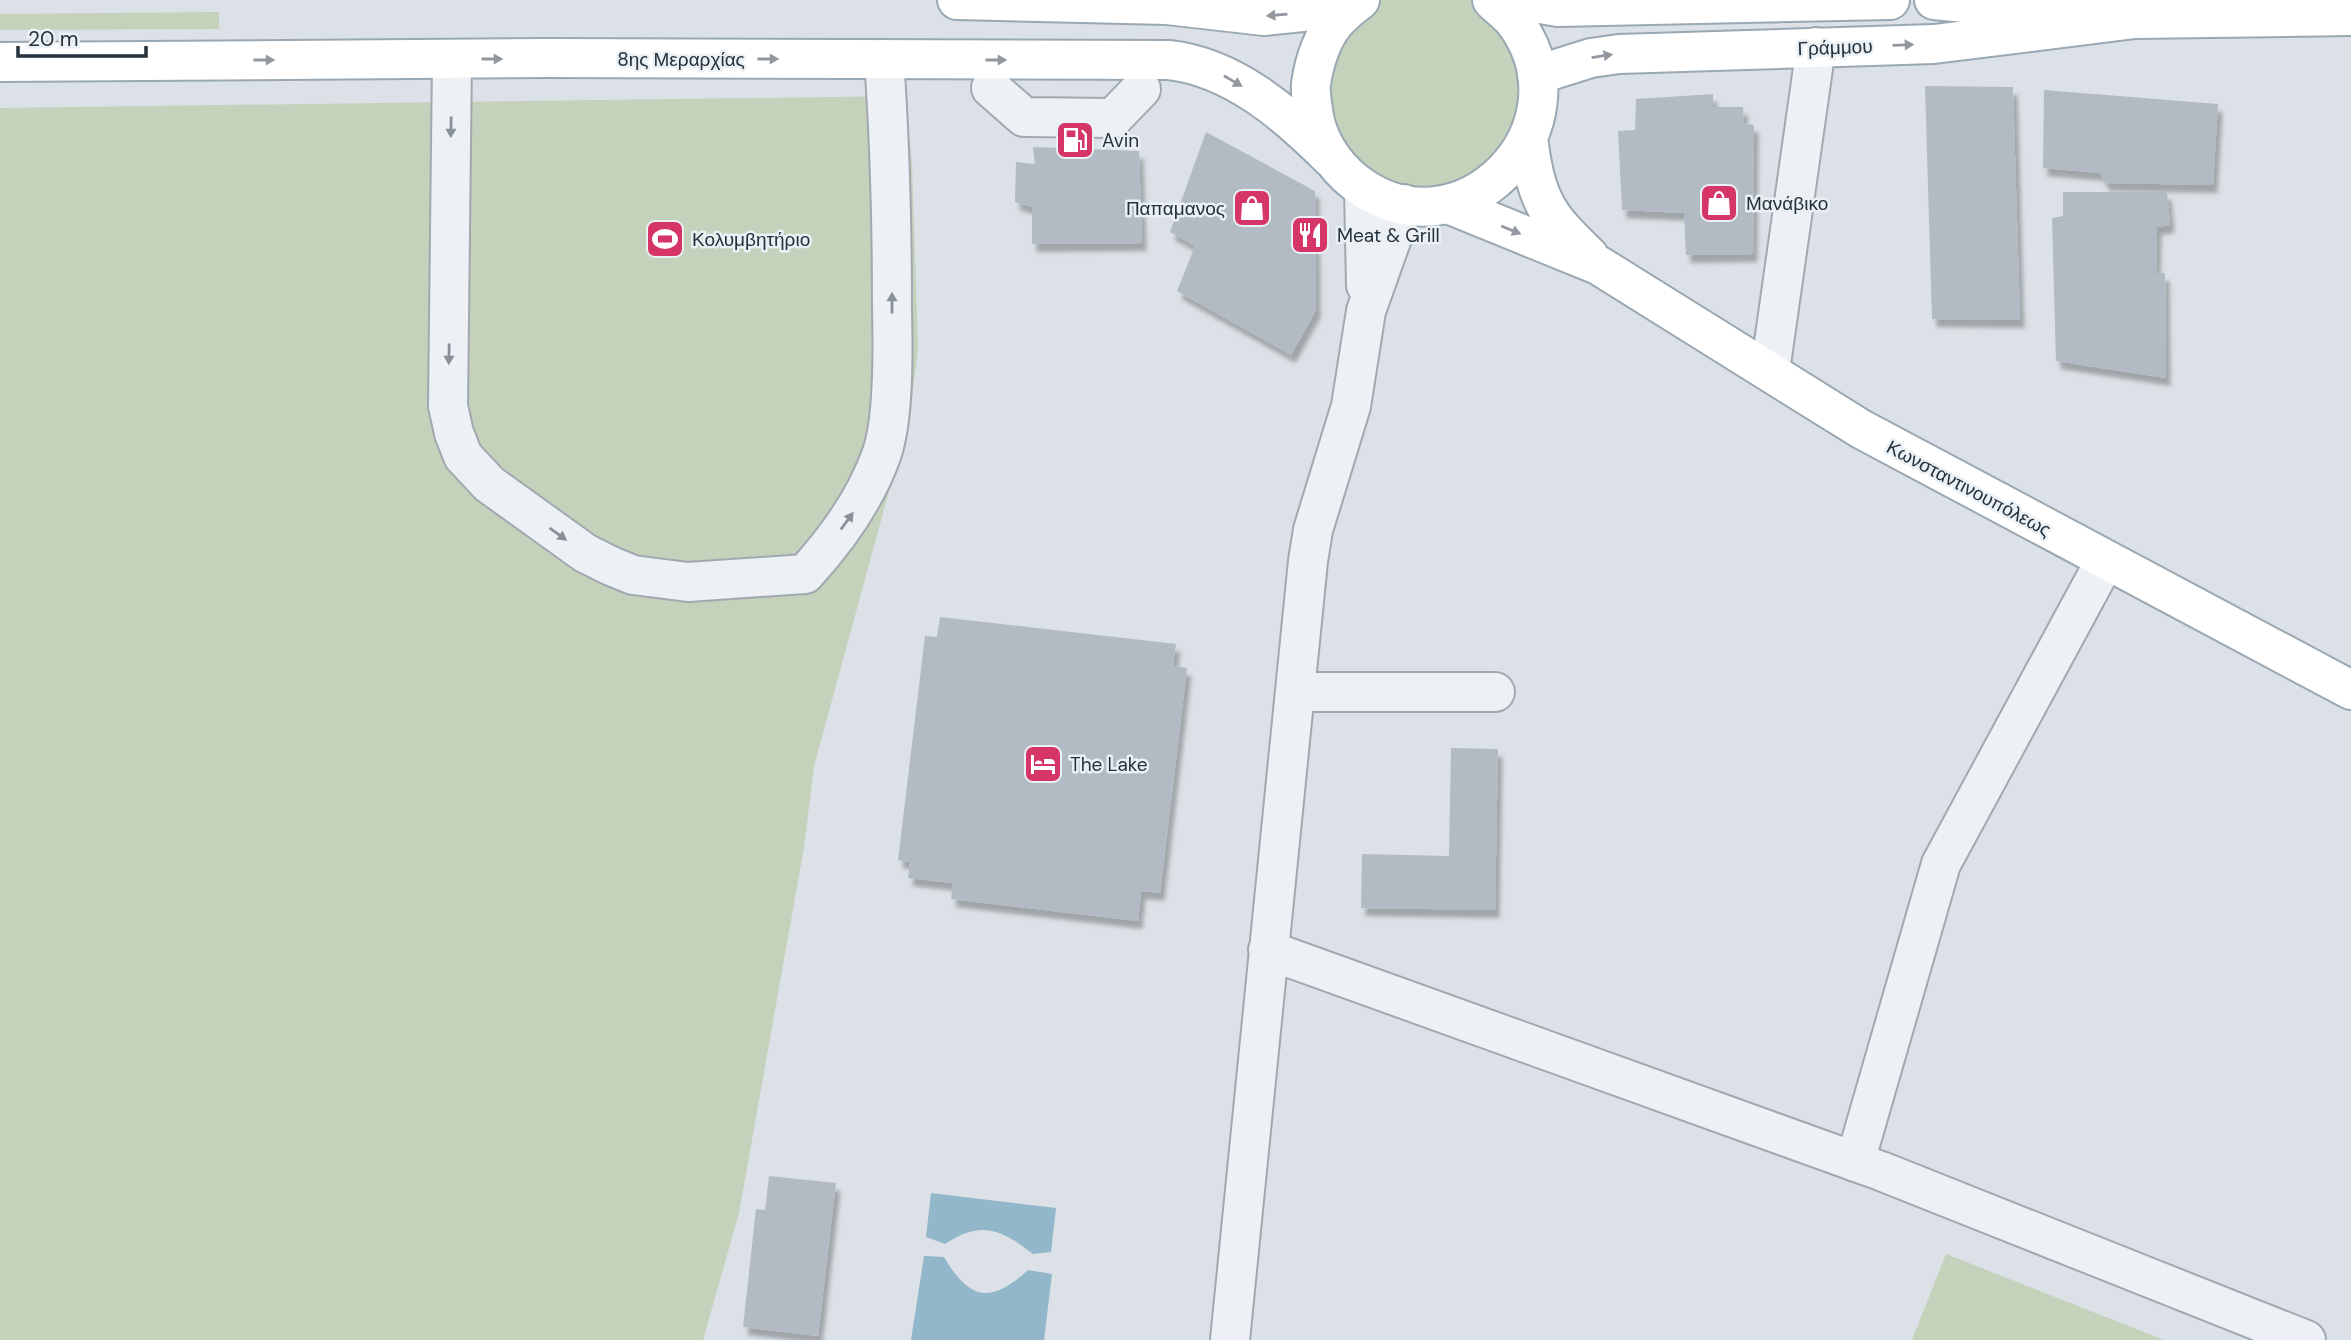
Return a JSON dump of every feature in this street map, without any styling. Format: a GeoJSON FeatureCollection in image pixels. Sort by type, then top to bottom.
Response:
{"type":"FeatureCollection","features":[{"type":"Feature","properties":{"kind":"main road"},"geometry":{"type":"LineString","coordinates":[[957,0],[1167,3],[1264,16],[1322,8],[1343,0]]}},
{"type":"Feature","properties":{"kind":"main road"},"geometry":{"type":"LineString","coordinates":[[1360,0],[1338,18],[1319,50],[1311,86],[1315,123],[1331,158],[1346,175],[1363,188],[1404,204],[1427,206],[1448,204],[1473,195],[1495,181],[1514,162],[1528,138],[1537,108],[1537,75],[1529,47],[1514,21],[1492,0]]}},
{"type":"Feature","properties":{"kind":"main road"},"geometry":{"type":"LineString","coordinates":[[1517,0],[1558,7],[1890,0]]}},
{"type":"Feature","properties":{"kind":"main road","name":"Γράμμου"},"geometry":{"type":"LineString","coordinates":[[1934,0],[2135,19]]}},
{"type":"Feature","properties":{"kind":"main road","name":"Γράμμου"},"geometry":{"type":"LineString","coordinates":[[1537,75],[1591,58],[1619,54],[1934,44],[2135,19],[2287,9],[2351,16]]}},
{"type":"Feature","properties":{"kind":"main road","name":"8ης Μεραρχίας"},"geometry":{"type":"LineString","coordinates":[[0,62],[452,59],[1169,60],[1192,62],[1216,72],[1264,101],[1290,119],[1331,158]]}},
{"type":"Feature","properties":{"kind":"main road","name":"Κωνσταντινουπόλεως"},"geometry":{"type":"LineString","coordinates":[[1528,138],[1532,171],[1538,191],[1557,223],[1598,265]]}},
{"type":"Feature","properties":{"kind":"main road","name":"Κωνσταντινουπόλεως"},"geometry":{"type":"LineString","coordinates":[[1448,204],[1598,265],[1861,429],[2351,690]]}},
{"type":"Feature","properties":{"kind":"street"},"geometry":{"type":"LineString","coordinates":[[1770,371],[1816,47]]}},
{"type":"Feature","properties":{"kind":"street"},"geometry":{"type":"LineString","coordinates":[[452,59],[448,406],[463,456],[489,484],[586,553],[633,575],[688,582],[806,575],[855,510],[868,488],[883,450],[890,405],[892,340],[891,156],[884,59]]}},
{"type":"Feature","properties":{"kind":"street"},"geometry":{"type":"LineString","coordinates":[[991,88],[1024,117],[1113,118],[1141,89]]}},
{"type":"Feature","properties":{"kind":"street"},"geometry":{"type":"LineString","coordinates":[[1230,1340],[1313,530],[1351,406],[1366,311],[1363,188]]}},
{"type":"Feature","properties":{"kind":"street"},"geometry":{"type":"LineString","coordinates":[[1366,311],[1404,204]]}},
{"type":"Feature","properties":{"kind":"street"},"geometry":{"type":"LineString","coordinates":[[1855,1162],[1941,864],[2105,561]]}},
{"type":"Feature","properties":{"kind":"street"},"geometry":{"type":"LineString","coordinates":[[1295,692],[1495,692]]}},
{"type":"Feature","properties":{"kind":"street"},"geometry":{"type":"LineString","coordinates":[[1268,950],[1855,1162],[2306,1340]]}},
{"type":"Feature","properties":{"kind":"green space"},"geometry":{"type":"Polygon","coordinates":[[[1362,0],[1483,0],[1521,42],[1519,146],[1427,203],[1333,156],[1321,49],[1362,0]]]}},
{"type":"Feature","properties":{"kind":"green space"},"geometry":{"type":"Polygon","coordinates":[[[219,12],[219,29],[0,30],[0,14],[219,12]]]}},
{"type":"Feature","properties":{"kind":"green space"},"geometry":{"type":"Polygon","coordinates":[[[905,96],[912,164],[918,349],[910,414],[814,766],[804,847],[739,1213],[703,1340],[0,1340],[0,108],[905,96]]]}},
{"type":"Feature","properties":{"kind":"green space"},"geometry":{"type":"Polygon","coordinates":[[[1946,1254],[2164,1340],[1912,1340],[1946,1254]]]}},
{"type":"Feature","properties":{"kind":"water"},"geometry":{"type":"Polygon","coordinates":[[[931,1193],[1056,1208],[1051,1252],[1033,1254],[1011,1239],[990,1231],[969,1232],[945,1244],[926,1237],[931,1193]]]}},
{"type":"Feature","properties":{"kind":"water"},"geometry":{"type":"Polygon","coordinates":[[[924,1256],[944,1257],[963,1282],[982,1293],[1003,1288],[1028,1270],[1052,1274],[1044,1340],[911,1340],[924,1256]]]}},
{"type":"Feature","properties":{"kind":"building"},"geometry":{"type":"Polygon","coordinates":[[[1925,86],[2013,87],[2020,320],[1932,319],[1925,86]]]}},
{"type":"Feature","properties":{"kind":"building"},"geometry":{"type":"Polygon","coordinates":[[[2044,90],[2218,104],[2213,185],[2105,183],[2100,173],[2043,168],[2044,90]]]}},
{"type":"Feature","properties":{"kind":"building"},"geometry":{"type":"Polygon","coordinates":[[[1713,94],[1713,107],[1743,107],[1744,123],[1754,125],[1753,254],[1686,255],[1684,213],[1622,210],[1618,131],[1635,130],[1636,99],[1713,94]]]}},
{"type":"Feature","properties":{"kind":"building"},"geometry":{"type":"Polygon","coordinates":[[[1206,132],[1315,191],[1316,310],[1291,355],[1177,291],[1195,246],[1170,232],[1206,132]]]}},
{"type":"Feature","properties":{"kind":"building"},"geometry":{"type":"Polygon","coordinates":[[[1033,147],[1139,151],[1142,243],[1032,244],[1032,207],[1015,202],[1016,162],[1035,164],[1033,147]]]}},
{"type":"Feature","properties":{"kind":"building"},"geometry":{"type":"Polygon","coordinates":[[[2063,192],[2167,192],[2170,225],[2157,227],[2156,273],[2165,273],[2166,378],[2056,361],[2052,218],[2063,216],[2063,192]]]}},
{"type":"Feature","properties":{"kind":"building","name":"The Lake"},"geometry":{"type":"Polygon","coordinates":[[[940,617],[1176,644],[1173,666],[1187,668],[1160,893],[1141,891],[1138,921],[951,899],[953,883],[908,878],[910,862],[898,860],[925,636],[937,637],[940,617]]]}},
{"type":"Feature","properties":{"kind":"building"},"geometry":{"type":"Polygon","coordinates":[[[1451,748],[1498,749],[1495,910],[1361,908],[1362,854],[1449,856],[1451,748]]]}},
{"type":"Feature","properties":{"kind":"building"},"geometry":{"type":"Polygon","coordinates":[[[769,1176],[836,1183],[818,1336],[743,1327],[756,1209],[765,1210],[769,1176]]]}},
{"type":"Feature","properties":{"kind":"place","name":"Avin"},"geometry":{"type":"Point","coordinates":[1075,140]}},
{"type":"Feature","properties":{"kind":"place","name":"Μανάβικο"},"geometry":{"type":"Point","coordinates":[1719,203]}},
{"type":"Feature","properties":{"kind":"place","name":"Παπαμανος"},"geometry":{"type":"Point","coordinates":[1252,208]}},
{"type":"Feature","properties":{"kind":"place","name":"Meat & Grill"},"geometry":{"type":"Point","coordinates":[1310,235]}},
{"type":"Feature","properties":{"kind":"place","name":"Κολυμβητήριο"},"geometry":{"type":"Point","coordinates":[665,239]}},
{"type":"Feature","properties":{"kind":"place","name":"The Lake"},"geometry":{"type":"Point","coordinates":[1043,764]}}]}
